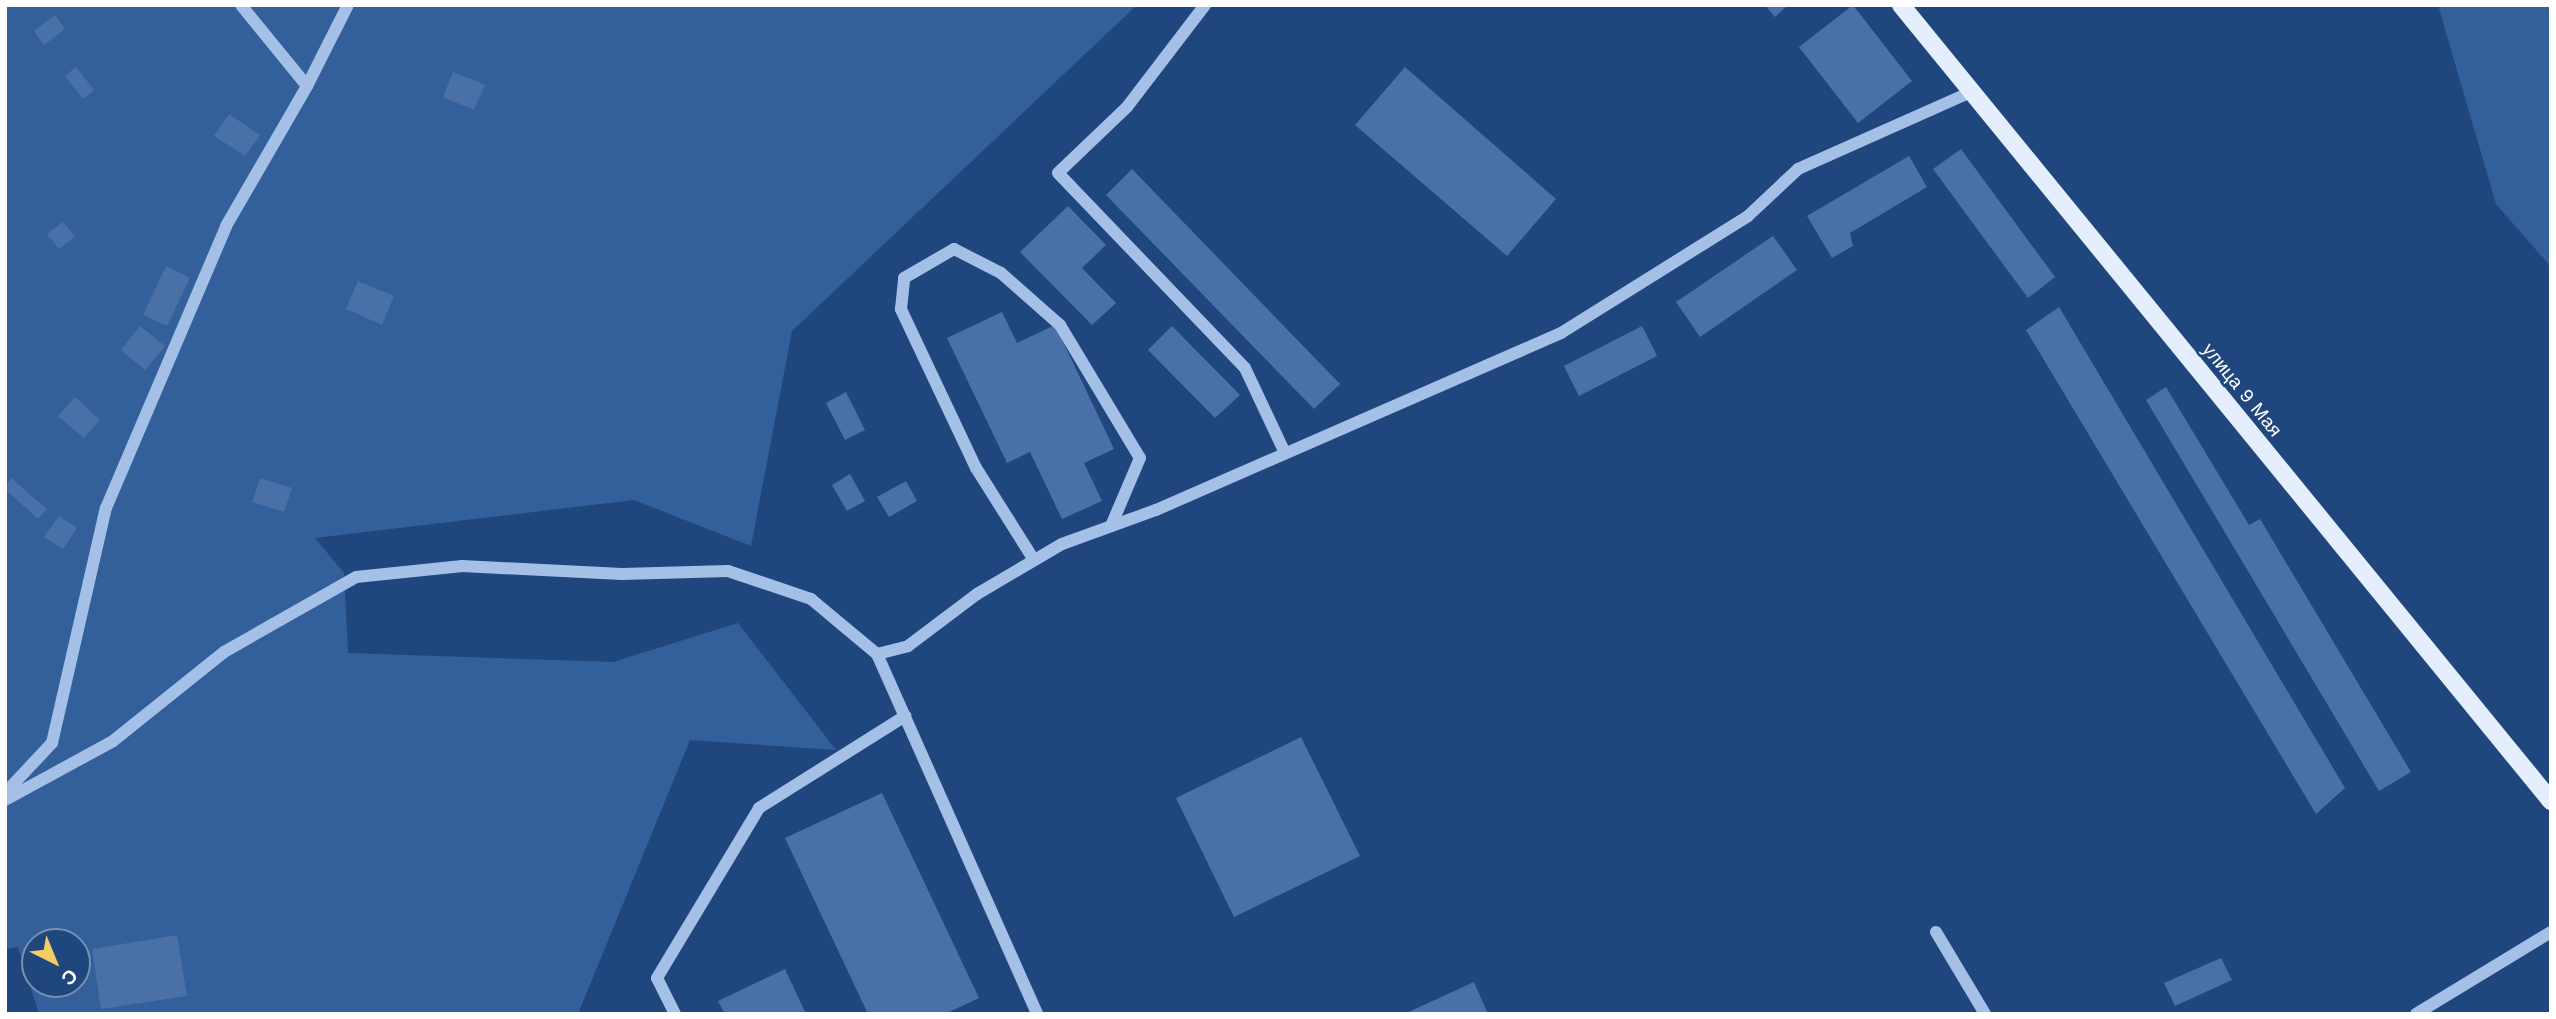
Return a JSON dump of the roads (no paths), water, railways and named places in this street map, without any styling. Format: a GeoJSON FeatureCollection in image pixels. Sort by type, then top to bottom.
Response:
{"type":"FeatureCollection","features":[{"type":"Feature","properties":{"kind":"main road","name":"улица 9 Мая"},"geometry":{"type":"LineString","coordinates":[[1901,5],[2551,801]]}},
{"type":"Feature","properties":{"kind":"street"},"geometry":{"type":"LineString","coordinates":[[241,5],[307,86]]}},
{"type":"Feature","properties":{"kind":"street"},"geometry":{"type":"LineString","coordinates":[[5,793],[52,743],[106,508],[226,226],[307,86],[348,5]]}},
{"type":"Feature","properties":{"kind":"street"},"geometry":{"type":"LineString","coordinates":[[1205,5],[1126,107],[1058,173],[1245,369],[1284,451]]}},
{"type":"Feature","properties":{"kind":"street"},"geometry":{"type":"LineString","coordinates":[[877,654],[908,646],[1034,560],[1561,333],[1748,216],[1798,169],[1971,92]]}},
{"type":"Feature","properties":{"kind":"street"},"geometry":{"type":"LineString","coordinates":[[1034,560],[976,468],[901,309],[904,278],[954,249],[1000,273],[1060,325],[1140,458],[1111,526]]}},
{"type":"Feature","properties":{"kind":"street"},"geometry":{"type":"LineString","coordinates":[[5,800],[113,741],[224,652],[356,577],[462,566],[622,574],[728,571],[811,599],[877,654],[1037,1014]]}},
{"type":"Feature","properties":{"kind":"street"},"geometry":{"type":"LineString","coordinates":[[675,1014],[657,978],[760,808],[905,716]]}},
{"type":"Feature","properties":{"kind":"street"},"geometry":{"type":"LineString","coordinates":[[1936,932],[1985,1014]]}},
{"type":"Feature","properties":{"kind":"street"},"geometry":{"type":"LineString","coordinates":[[2416,1014],[2551,932]]}}]}
